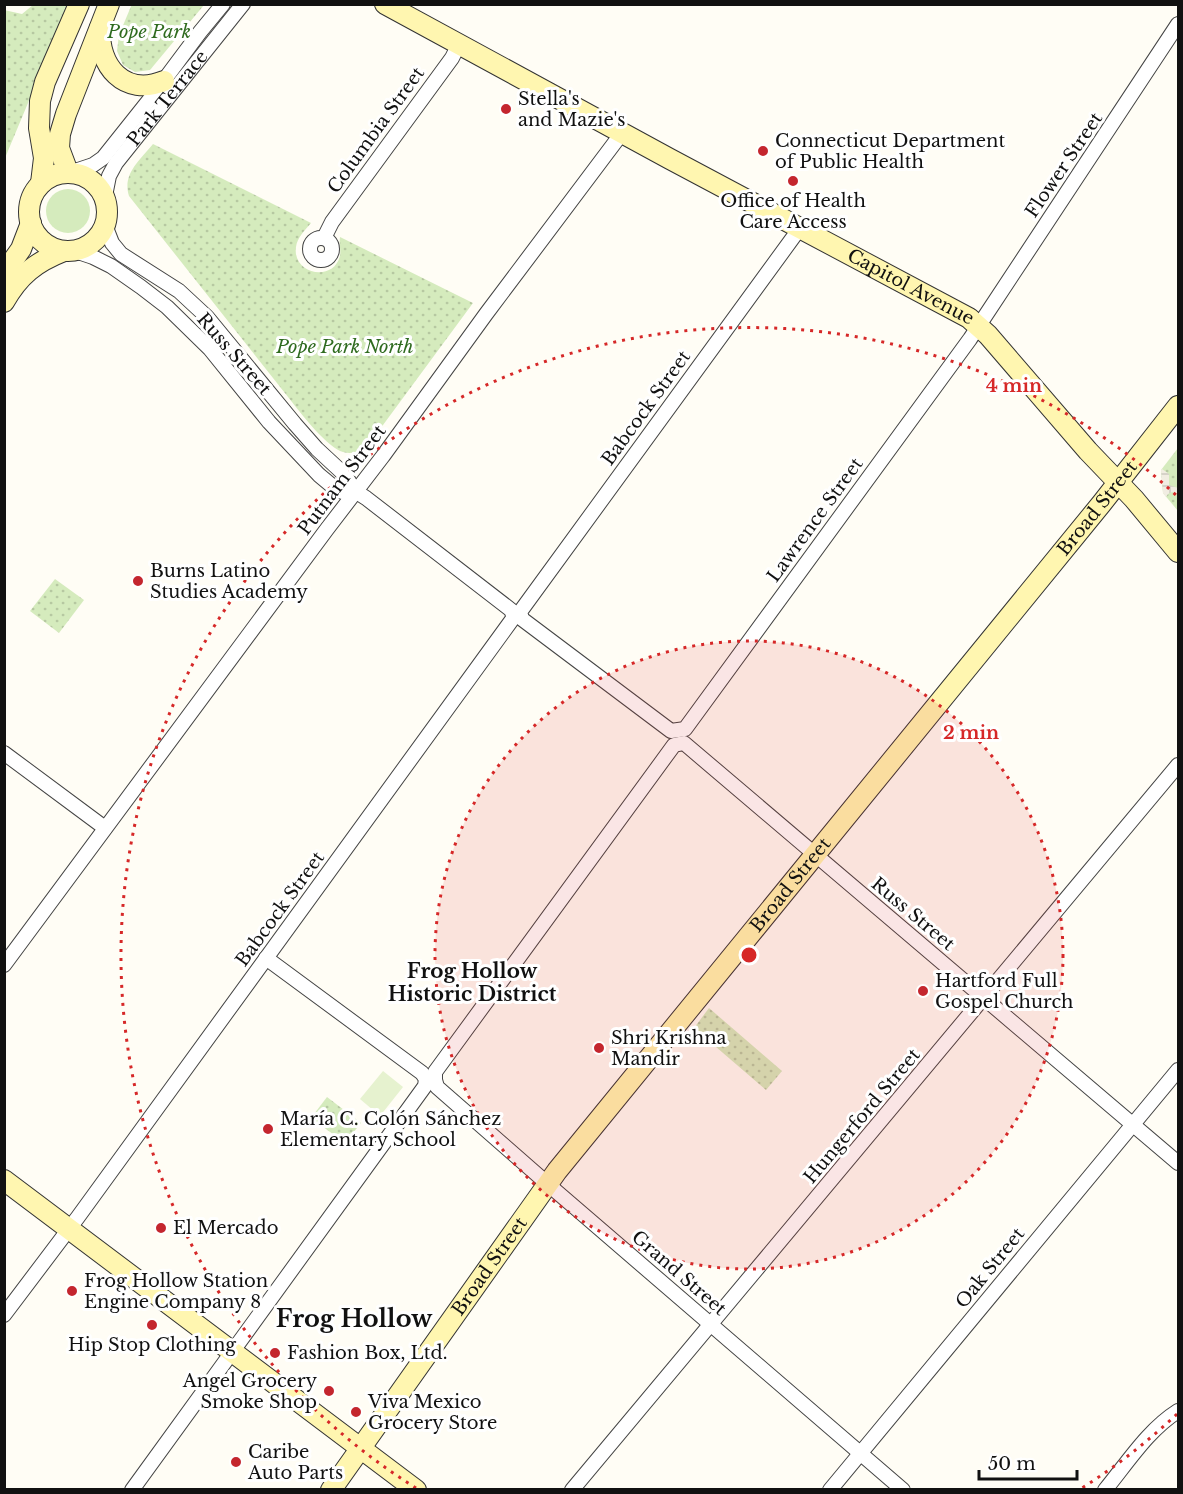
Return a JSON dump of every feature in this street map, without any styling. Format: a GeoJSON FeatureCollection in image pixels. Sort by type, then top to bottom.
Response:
{"type":"FeatureCollection","features":[{"type":"Feature","properties":{"kind":"main road"},"geometry":{"type":"LineString","coordinates":[[41,183],[44,158],[39,128],[39,101],[79,4]]}},
{"type":"Feature","properties":{"kind":"main road"},"geometry":{"type":"LineString","coordinates":[[70,172],[59,148],[60,134],[109,4]]}},
{"type":"Feature","properties":{"kind":"main road","name":"Capitol Avenue"},"geometry":{"type":"LineString","coordinates":[[385,4],[969,318],[988,335],[1179,552]]}},
{"type":"Feature","properties":{"kind":"main road"},"geometry":{"type":"LineString","coordinates":[[100,25],[100,41],[104,57],[116,75],[136,85],[164,81]]}},
{"type":"Feature","properties":{"kind":"main road"},"geometry":{"type":"LineString","coordinates":[[4,302],[14,286],[41,261],[85,248],[102,232],[108,207],[105,196],[93,181],[83,175],[70,172],[52,176],[41,183],[34,191],[29,213],[33,230],[42,241],[54,248],[69,251]]}},
{"type":"Feature","properties":{"kind":"main road"},"geometry":{"type":"LineString","coordinates":[[4,273],[21,249],[31,224]]}},
{"type":"Feature","properties":{"kind":"main road","name":"Broad Street"},"geometry":{"type":"LineString","coordinates":[[331,1490],[548,1184],[1179,406]]}},
{"type":"Feature","properties":{"kind":"main road"},"geometry":{"type":"LineString","coordinates":[[4,1180],[416,1490]]}},
{"type":"Feature","properties":{"kind":"street","name":"Park Terrace"},"geometry":{"type":"LineString","coordinates":[[70,172],[93,165],[103,158],[223,4]]}},
{"type":"Feature","properties":{"kind":"street","name":"Park Terrace"},"geometry":{"type":"LineString","coordinates":[[105,196],[116,163],[243,4]]}},
{"type":"Feature","properties":{"kind":"street","name":"Flower Street"},"geometry":{"type":"LineString","coordinates":[[978,326],[1179,24]]}},
{"type":"Feature","properties":{"kind":"street","name":"Columbia Street"},"geometry":{"type":"LineString","coordinates":[[324,238],[332,222],[452,58],[459,44]]}},
{"type":"Feature","properties":{"kind":"street","name":"Putnam Street"},"geometry":{"type":"LineString","coordinates":[[5,965],[622,133]]}},
{"type":"Feature","properties":{"kind":"street","name":"Russ Street"},"geometry":{"type":"LineString","coordinates":[[105,225],[112,243],[121,254],[178,291],[207,317],[300,431],[345,475],[355,491],[520,612],[522,619],[670,730],[1179,1163]]}},
{"type":"Feature","properties":{"kind":"street","name":"Babcock Street"},"geometry":{"type":"LineString","coordinates":[[4,1315],[511,623],[516,610],[800,228]]}},
{"type":"Feature","properties":{"kind":"street","name":"Russ Street"},"geometry":{"type":"LineString","coordinates":[[69,251],[93,257],[111,266],[167,308],[210,349],[269,422],[327,483],[343,492],[355,491]]}},
{"type":"Feature","properties":{"kind":"street","name":"Lawrence Street"},"geometry":{"type":"LineString","coordinates":[[132,1490],[978,326]]}},
{"type":"Feature","properties":{"kind":"street"},"geometry":{"type":"LineString","coordinates":[[4,753],[105,828]]}},
{"type":"Feature","properties":{"kind":"street","name":"Hungerford Street"},"geometry":{"type":"LineString","coordinates":[[572,1490],[1179,765]]}},
{"type":"Feature","properties":{"kind":"street","name":"Grand Street"},"geometry":{"type":"LineString","coordinates":[[266,958],[422,1073],[903,1490]]}},
{"type":"Feature","properties":{"kind":"street","name":"Oak Street"},"geometry":{"type":"LineString","coordinates":[[830,1490],[1179,1070]]}},
{"type":"Feature","properties":{"kind":"street"},"geometry":{"type":"LineString","coordinates":[[1105,1490],[1149,1435],[1179,1411]]}},
{"type":"Feature","properties":{"kind":"green space","name":"Pope Park"},"geometry":{"type":"Polygon","coordinates":[[[132,4],[204,5],[150,70],[135,72],[123,65],[117,51],[119,35],[132,4]]]}},
{"type":"Feature","properties":{"kind":"green space","name":"Pope Park"},"geometry":{"type":"Polygon","coordinates":[[[33,5],[69,5],[5,158],[4,10],[22,14],[33,5]]]}},
{"type":"Feature","properties":{"kind":"green space","name":"Pope Park North"},"geometry":{"type":"Polygon","coordinates":[[[153,144],[311,223],[300,237],[296,247],[296,256],[306,269],[314,272],[330,270],[340,256],[340,237],[473,303],[363,449],[354,453],[343,452],[330,444],[316,430],[296,408],[129,196],[127,188],[130,174],[153,144]]]}},
{"type":"Feature","properties":{"kind":"green space"},"geometry":{"type":"Polygon","coordinates":[[[68,189],[83,196],[90,211],[83,226],[68,233],[53,226],[46,211],[53,196],[68,189]]]}},
{"type":"Feature","properties":{"kind":"green space"},"geometry":{"type":"Polygon","coordinates":[[[1178,448],[1178,511],[1163,493],[1161,470],[1178,448]]]}},
{"type":"Feature","properties":{"kind":"green space"},"geometry":{"type":"Polygon","coordinates":[[[55,579],[84,600],[59,633],[30,611],[55,579]]]}},
{"type":"Feature","properties":{"kind":"green space"},"geometry":{"type":"Polygon","coordinates":[[[709,1008],[782,1071],[766,1090],[694,1028],[709,1008]]]}},
{"type":"Feature","properties":{"kind":"green space"},"geometry":{"type":"Polygon","coordinates":[[[383,1071],[403,1087],[380,1116],[360,1099],[383,1071]]]}},
{"type":"Feature","properties":{"kind":"green space"},"geometry":{"type":"Polygon","coordinates":[[[327,1097],[361,1123],[345,1143],[311,1118],[327,1097]]]}},
{"type":"Feature","properties":{"kind":"shaded area"},"geometry":{"type":"Polygon","coordinates":[[[1162,469],[1169,474],[1169,485],[1178,488],[1178,494],[1172,492],[1166,497],[1163,493],[1162,469]]]}},
{"type":"Feature","properties":{"kind":"place","name":"Stella's and Mazie's"},"geometry":{"type":"Point","coordinates":[506,109]}},
{"type":"Feature","properties":{"kind":"place","name":"Connecticut Department of Public Health"},"geometry":{"type":"Point","coordinates":[763,151]}},
{"type":"Feature","properties":{"kind":"place","name":"Office of Health Care Access"},"geometry":{"type":"Point","coordinates":[793,181]}},
{"type":"Feature","properties":{"kind":"place","name":"Burns Latino Studies Academy"},"geometry":{"type":"Point","coordinates":[138,581]}},
{"type":"Feature","properties":{"kind":"place","name":"Hartford Full Gospel Church"},"geometry":{"type":"Point","coordinates":[923,991]}},
{"type":"Feature","properties":{"kind":"place","name":"Shri Krishna Mandir"},"geometry":{"type":"Point","coordinates":[599,1048]}},
{"type":"Feature","properties":{"kind":"place","name":"María C. Colón Sánchez Elementary School"},"geometry":{"type":"Point","coordinates":[268,1129]}},
{"type":"Feature","properties":{"kind":"place","name":"El Mercado"},"geometry":{"type":"Point","coordinates":[161,1228]}},
{"type":"Feature","properties":{"kind":"place","name":"Frog Hollow Station Engine Company 8"},"geometry":{"type":"Point","coordinates":[72,1291]}},
{"type":"Feature","properties":{"kind":"place","name":"Hip Stop Clothing"},"geometry":{"type":"Point","coordinates":[152,1325]}},
{"type":"Feature","properties":{"kind":"place","name":"Fashion Box, Ltd."},"geometry":{"type":"Point","coordinates":[275,1353]}},
{"type":"Feature","properties":{"kind":"place","name":"Angel Grocery Smoke Shop"},"geometry":{"type":"Point","coordinates":[329,1391]}},
{"type":"Feature","properties":{"kind":"place","name":"Viva Mexico Grocery Store"},"geometry":{"type":"Point","coordinates":[356,1412]}},
{"type":"Feature","properties":{"kind":"place","name":"Caribe Auto Parts"},"geometry":{"type":"Point","coordinates":[236,1462]}},
{"type":"Feature","properties":{"kind":"district","name":"Frog Hollow Historic District"},"geometry":{"type":"Point","coordinates":[472,982]}},
{"type":"Feature","properties":{"kind":"district","name":"Frog Hollow"},"geometry":{"type":"Point","coordinates":[354,1318]}}]}
